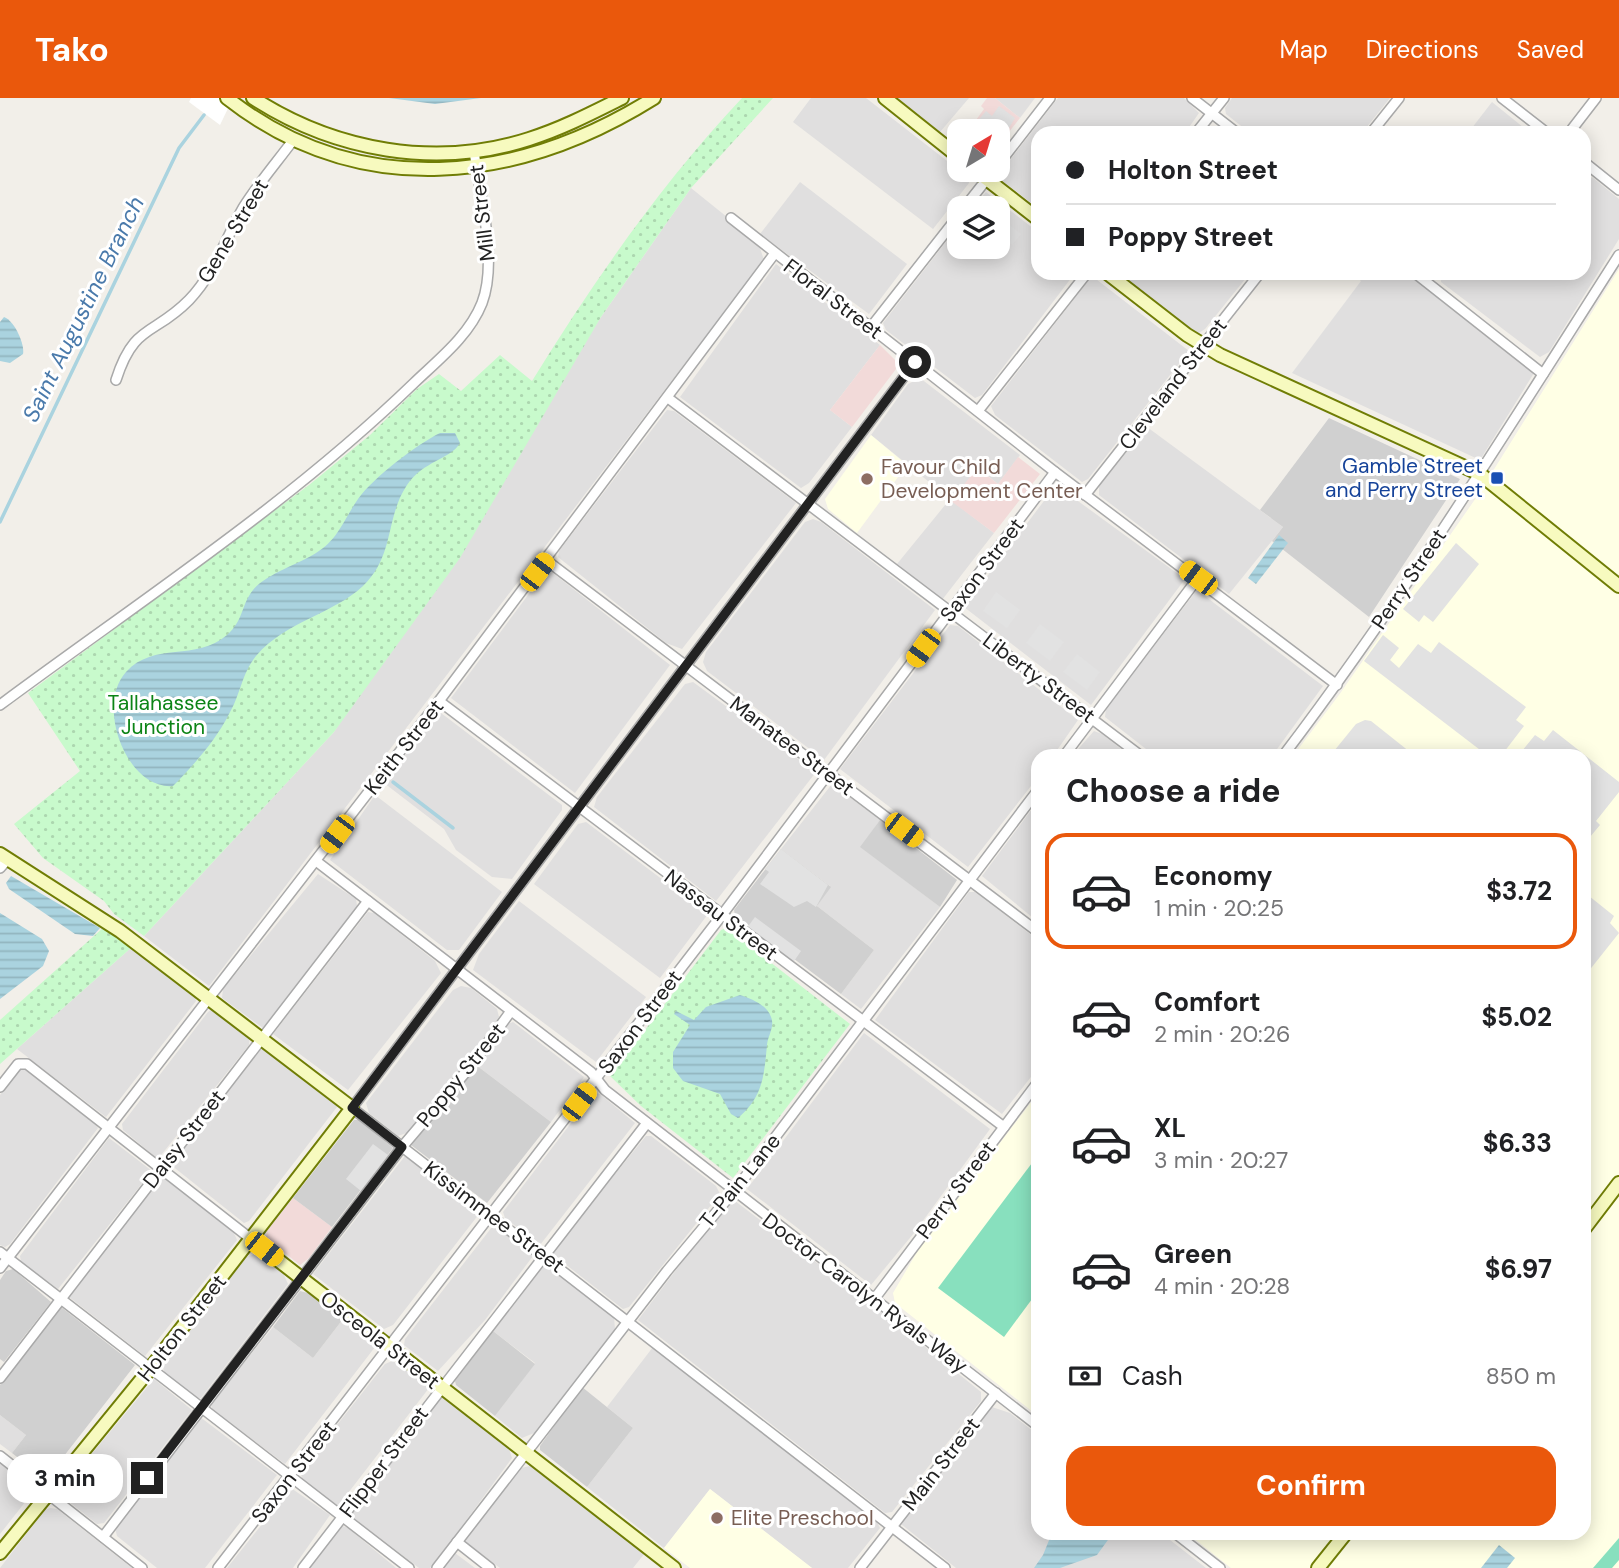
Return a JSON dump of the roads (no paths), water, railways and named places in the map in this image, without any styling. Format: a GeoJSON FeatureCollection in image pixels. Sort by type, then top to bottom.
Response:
{"type":"FeatureCollection","features":[{"type":"Feature","properties":{"kind":"street"},"geometry":{"type":"LineString","coordinates":[[227,98],[258,120],[294,139],[335,155],[378,165],[436,170],[477,167],[553,149],[654,98]]}},
{"type":"Feature","properties":{"kind":"street"},"geometry":{"type":"LineString","coordinates":[[253,98],[303,126],[360,145],[407,153],[474,152],[540,136],[622,98]]}},
{"type":"Feature","properties":{"kind":"street"},"geometry":{"type":"LineString","coordinates":[[885,98],[947,147]]}},
{"type":"Feature","properties":{"kind":"street"},"geometry":{"type":"LineString","coordinates":[[1010,149],[1049,98]]}},
{"type":"Feature","properties":{"kind":"street"},"geometry":{"type":"LineString","coordinates":[[1192,98],[1227,126]]}},
{"type":"Feature","properties":{"kind":"street"},"geometry":{"type":"LineString","coordinates":[[1202,126],[1224,98]]}},
{"type":"Feature","properties":{"kind":"street"},"geometry":{"type":"LineString","coordinates":[[1377,126],[1399,98]]}},
{"type":"Feature","properties":{"kind":"street"},"geometry":{"type":"LineString","coordinates":[[1502,98],[1536,126]]}},
{"type":"Feature","properties":{"kind":"street"},"geometry":{"type":"LineString","coordinates":[[1574,126],[1596,98]]}},
{"type":"Feature","properties":{"kind":"street","name":"Gene Street"},"geometry":{"type":"LineString","coordinates":[[116,380],[131,343],[188,301],[201,286],[219,260],[243,210],[294,139]]}},
{"type":"Feature","properties":{"kind":"street","name":"Mill Street"},"geometry":{"type":"LineString","coordinates":[[0,705],[314,472],[370,426],[451,347],[475,318],[488,282],[488,255],[474,152]]}},
{"type":"Feature","properties":{"kind":"street"},"geometry":{"type":"LineString","coordinates":[[1591,168],[1619,190]]}},
{"type":"Feature","properties":{"kind":"street"},"geometry":{"type":"LineString","coordinates":[[973,196],[984,182]]}},
{"type":"Feature","properties":{"kind":"street"},"geometry":{"type":"LineString","coordinates":[[999,182],[1031,212]]}},
{"type":"Feature","properties":{"kind":"street","name":"Floral Street"},"geometry":{"type":"LineString","coordinates":[[731,218],[1055,472],[1337,685]]}},
{"type":"Feature","properties":{"kind":"street"},"geometry":{"type":"LineString","coordinates":[[871,327],[947,230]]}},
{"type":"Feature","properties":{"kind":"street","name":"Keith Street"},"geometry":{"type":"LineString","coordinates":[[0,1268],[4,1255],[110,1129],[439,701],[775,253]]}},
{"type":"Feature","properties":{"kind":"street","name":"Perry Street"},"geometry":{"type":"LineString","coordinates":[[1288,749],[1337,685],[1480,474],[1619,255]]}},
{"type":"Feature","properties":{"kind":"street"},"geometry":{"type":"LineString","coordinates":[[978,411],[1081,280]]}},
{"type":"Feature","properties":{"kind":"street"},"geometry":{"type":"LineString","coordinates":[[1116,280],[1203,345],[1480,474],[1619,586]]}},
{"type":"Feature","properties":{"kind":"street","name":"Cleveland Street"},"geometry":{"type":"LineString","coordinates":[[1085,495],[1254,280]]}},
{"type":"Feature","properties":{"kind":"street"},"geometry":{"type":"LineString","coordinates":[[1424,280],[1543,373]]}},
{"type":"Feature","properties":{"kind":"street","name":"Holton Street"},"geometry":{"type":"LineString","coordinates":[[0,1553],[150,1369],[352,1108],[915,362]]}},
{"type":"Feature","properties":{"kind":"street","name":"Liberty Street"},"geometry":{"type":"LineString","coordinates":[[668,398],[1132,749]]}},
{"type":"Feature","properties":{"kind":"street","name":"Saxon Street"},"geometry":{"type":"LineString","coordinates":[[218,1568],[391,1348],[722,915],[1055,472]]}},
{"type":"Feature","properties":{"kind":"street","name":"Manatee Street"},"geometry":{"type":"LineString","coordinates":[[546,560],[1031,927]]}},
{"type":"Feature","properties":{"kind":"street"},"geometry":{"type":"LineString","coordinates":[[1069,749],[1198,578]]}},
{"type":"Feature","properties":{"kind":"street","name":"Nassau Street"},"geometry":{"type":"LineString","coordinates":[[439,701],[1004,1127]]}},
{"type":"Feature","properties":{"kind":"street","name":"T-Pain Lane"},"geometry":{"type":"LineString","coordinates":[[437,1568],[628,1321],[733,1191],[1031,799]]}},
{"type":"Feature","properties":{"kind":"street","name":"Kissimmee Street"},"geometry":{"type":"LineString","coordinates":[[3,860],[120,931],[545,1256],[945,1568]]}},
{"type":"Feature","properties":{"kind":"street","name":"Doctor Carolyn Ryals Way"},"geometry":{"type":"LineString","coordinates":[[316,861],[596,1079],[605,1090],[733,1191],[1031,1420]]}},
{"type":"Feature","properties":{"kind":"street","name":"Daisy Street"},"geometry":{"type":"LineString","coordinates":[[0,1378],[368,901]]}},
{"type":"Feature","properties":{"kind":"street","name":"Poppy Street"},"geometry":{"type":"LineString","coordinates":[[103,1538],[402,1147],[470,1067],[511,1012]]}},
{"type":"Feature","properties":{"kind":"street","name":"Osceola Street"},"geometry":{"type":"LineString","coordinates":[[0,1087],[19,1064],[27,1064],[674,1568]]}},
{"type":"Feature","properties":{"kind":"street","name":"Perry Street"},"geometry":{"type":"LineString","coordinates":[[875,1298],[1031,1091]]}},
{"type":"Feature","properties":{"kind":"street","name":"Flipper Street"},"geometry":{"type":"LineString","coordinates":[[303,1568],[647,1123]]}},
{"type":"Feature","properties":{"kind":"street"},"geometry":{"type":"LineString","coordinates":[[1591,1220],[1619,1184]]}},
{"type":"Feature","properties":{"kind":"street"},"geometry":{"type":"LineString","coordinates":[[4,1255],[409,1568]]}},
{"type":"Feature","properties":{"kind":"street","name":"Main Street"},"geometry":{"type":"LineString","coordinates":[[860,1568],[996,1393]]}},
{"type":"Feature","properties":{"kind":"street"},"geometry":{"type":"LineString","coordinates":[[0,1456],[142,1568]]}},
{"type":"Feature","properties":{"kind":"street"},"geometry":{"type":"LineString","coordinates":[[1184,1540],[1220,1568]]}},
{"type":"Feature","properties":{"kind":"street"},"geometry":{"type":"LineString","coordinates":[[1318,1568],[1340,1540]]}},
{"type":"Feature","properties":{"kind":"street"},"geometry":{"type":"LineString","coordinates":[[457,1542],[491,1568]]}},
{"type":"Feature","properties":{"kind":"water"},"geometry":{"type":"Polygon","coordinates":[[[389,98],[481,98],[435,104],[389,98]]]}},
{"type":"Feature","properties":{"kind":"water"},"geometry":{"type":"Polygon","coordinates":[[[4,317],[15,328],[23,350],[23,354],[10,363],[0,361],[0,322],[4,317]]]}},
{"type":"Feature","properties":{"kind":"water"},"geometry":{"type":"Polygon","coordinates":[[[440,433],[455,433],[460,443],[450,453],[421,471],[407,485],[395,510],[380,562],[363,586],[338,604],[281,634],[256,656],[218,733],[173,786],[157,784],[142,775],[130,761],[115,724],[117,687],[126,672],[149,657],[202,648],[227,635],[237,624],[249,596],[259,584],[324,548],[374,481],[408,453],[440,433]]]}},
{"type":"Feature","properties":{"kind":"water"},"geometry":{"type":"Polygon","coordinates":[[[1279,535],[1288,543],[1256,584],[1248,578],[1279,535]]]}},
{"type":"Feature","properties":{"kind":"water"},"geometry":{"type":"Polygon","coordinates":[[[11,876],[100,928],[93,936],[75,934],[9,889],[6,883],[11,876]]]}},
{"type":"Feature","properties":{"kind":"water"},"geometry":{"type":"Polygon","coordinates":[[[0,913],[42,939],[49,951],[43,966],[0,999],[0,913]]]}},
{"type":"Feature","properties":{"kind":"water"},"geometry":{"type":"Polygon","coordinates":[[[740,995],[763,1006],[771,1017],[772,1024],[761,1085],[753,1102],[738,1118],[731,1114],[720,1094],[683,1081],[673,1068],[673,1052],[690,1025],[674,1014],[676,1011],[694,1020],[706,1007],[740,995]]]}},
{"type":"Feature","properties":{"kind":"water"},"geometry":{"type":"Polygon","coordinates":[[[1049,1540],[1108,1540],[1097,1555],[1060,1568],[1034,1568],[1049,1540]]]}},
{"type":"Feature","properties":{"kind":"water"},"geometry":{"type":"Polygon","coordinates":[[[1499,1545],[1515,1558],[1507,1568],[1481,1568],[1499,1545]]]}},
{"type":"Feature","properties":{"kind":"waterway","name":"Saint Augustine Branch"},"geometry":{"type":"LineString","coordinates":[[0,522],[179,148],[204,115]]}},
{"type":"Feature","properties":{"kind":"waterway"},"geometry":{"type":"LineString","coordinates":[[393,782],[453,828]]}},
{"type":"Feature","properties":{"kind":"place","name":"Gamble Street and Perry Street"},"geometry":{"type":"Point","coordinates":[1497,478]}},
{"type":"Feature","properties":{"kind":"place","name":"Favour Child Development Center"},"geometry":{"type":"Point","coordinates":[867,479]}},
{"type":"Feature","properties":{"kind":"place","name":"Elite Preschool"},"geometry":{"type":"Point","coordinates":[717,1518]}},
{"type":"Feature","properties":{"kind":"park label","name":"Tallahassee Junction"},"geometry":{"type":"Point","coordinates":[163,715]}}]}
